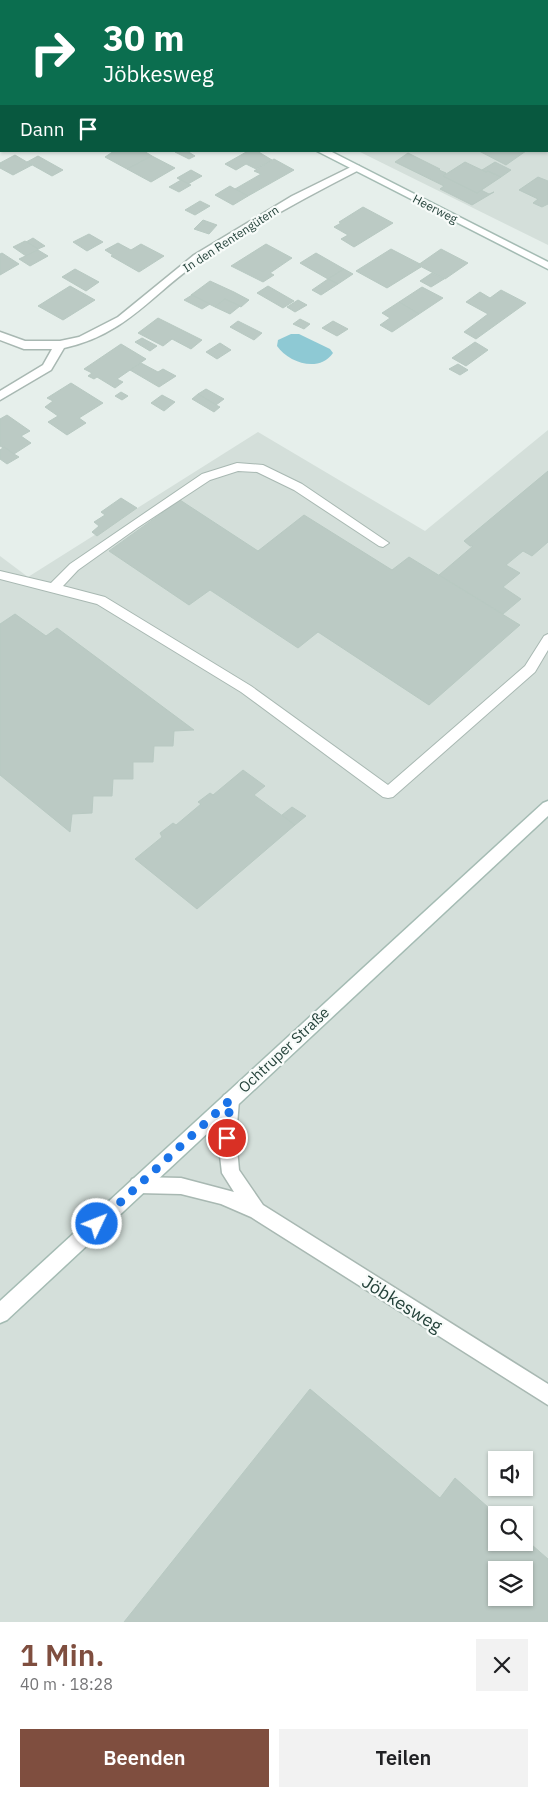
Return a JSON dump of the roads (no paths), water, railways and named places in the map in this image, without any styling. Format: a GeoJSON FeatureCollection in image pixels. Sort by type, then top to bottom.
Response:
{"type":"FeatureCollection","features":[{"type":"Feature","properties":{"kind":"street","name":"Heerweg"},"geometry":{"type":"LineString","coordinates":[[324,152],[548,266]]}},
{"type":"Feature","properties":{"kind":"street","name":"In den Rentengütern"},"geometry":{"type":"LineString","coordinates":[[0,336],[24,345],[60,345],[83,340],[122,319],[198,257],[296,198],[355,168]]}},
{"type":"Feature","properties":{"kind":"street"},"geometry":{"type":"LineString","coordinates":[[0,396],[46,367],[60,345]]}},
{"type":"Feature","properties":{"kind":"street","name":"Ochtruper Straße"},"geometry":{"type":"LineString","coordinates":[[0,1314],[548,807]]}},
{"type":"Feature","properties":{"kind":"street","name":"Jöbkesweg"},"geometry":{"type":"LineString","coordinates":[[230,1100],[227,1138],[231,1173],[257,1211]]}},
{"type":"Feature","properties":{"kind":"street","name":"Jöbkesweg"},"geometry":{"type":"LineString","coordinates":[[138,1186],[181,1186],[223,1196],[257,1211],[548,1395]]}},
{"type":"Feature","properties":{"kind":"lane"},"geometry":{"type":"LineString","coordinates":[[54,588],[74,567],[133,526],[206,478],[237,467],[259,468],[298,487],[383,543]]}},
{"type":"Feature","properties":{"kind":"lane"},"geometry":{"type":"LineString","coordinates":[[0,575],[102,600],[246,689],[388,793],[530,668],[548,638]]}},
{"type":"Feature","properties":{"kind":"water"},"geometry":{"type":"Polygon","coordinates":[[[291,334],[299,334],[330,349],[333,353],[320,363],[312,364],[296,361],[282,352],[277,346],[278,340],[291,334]]]}}]}
